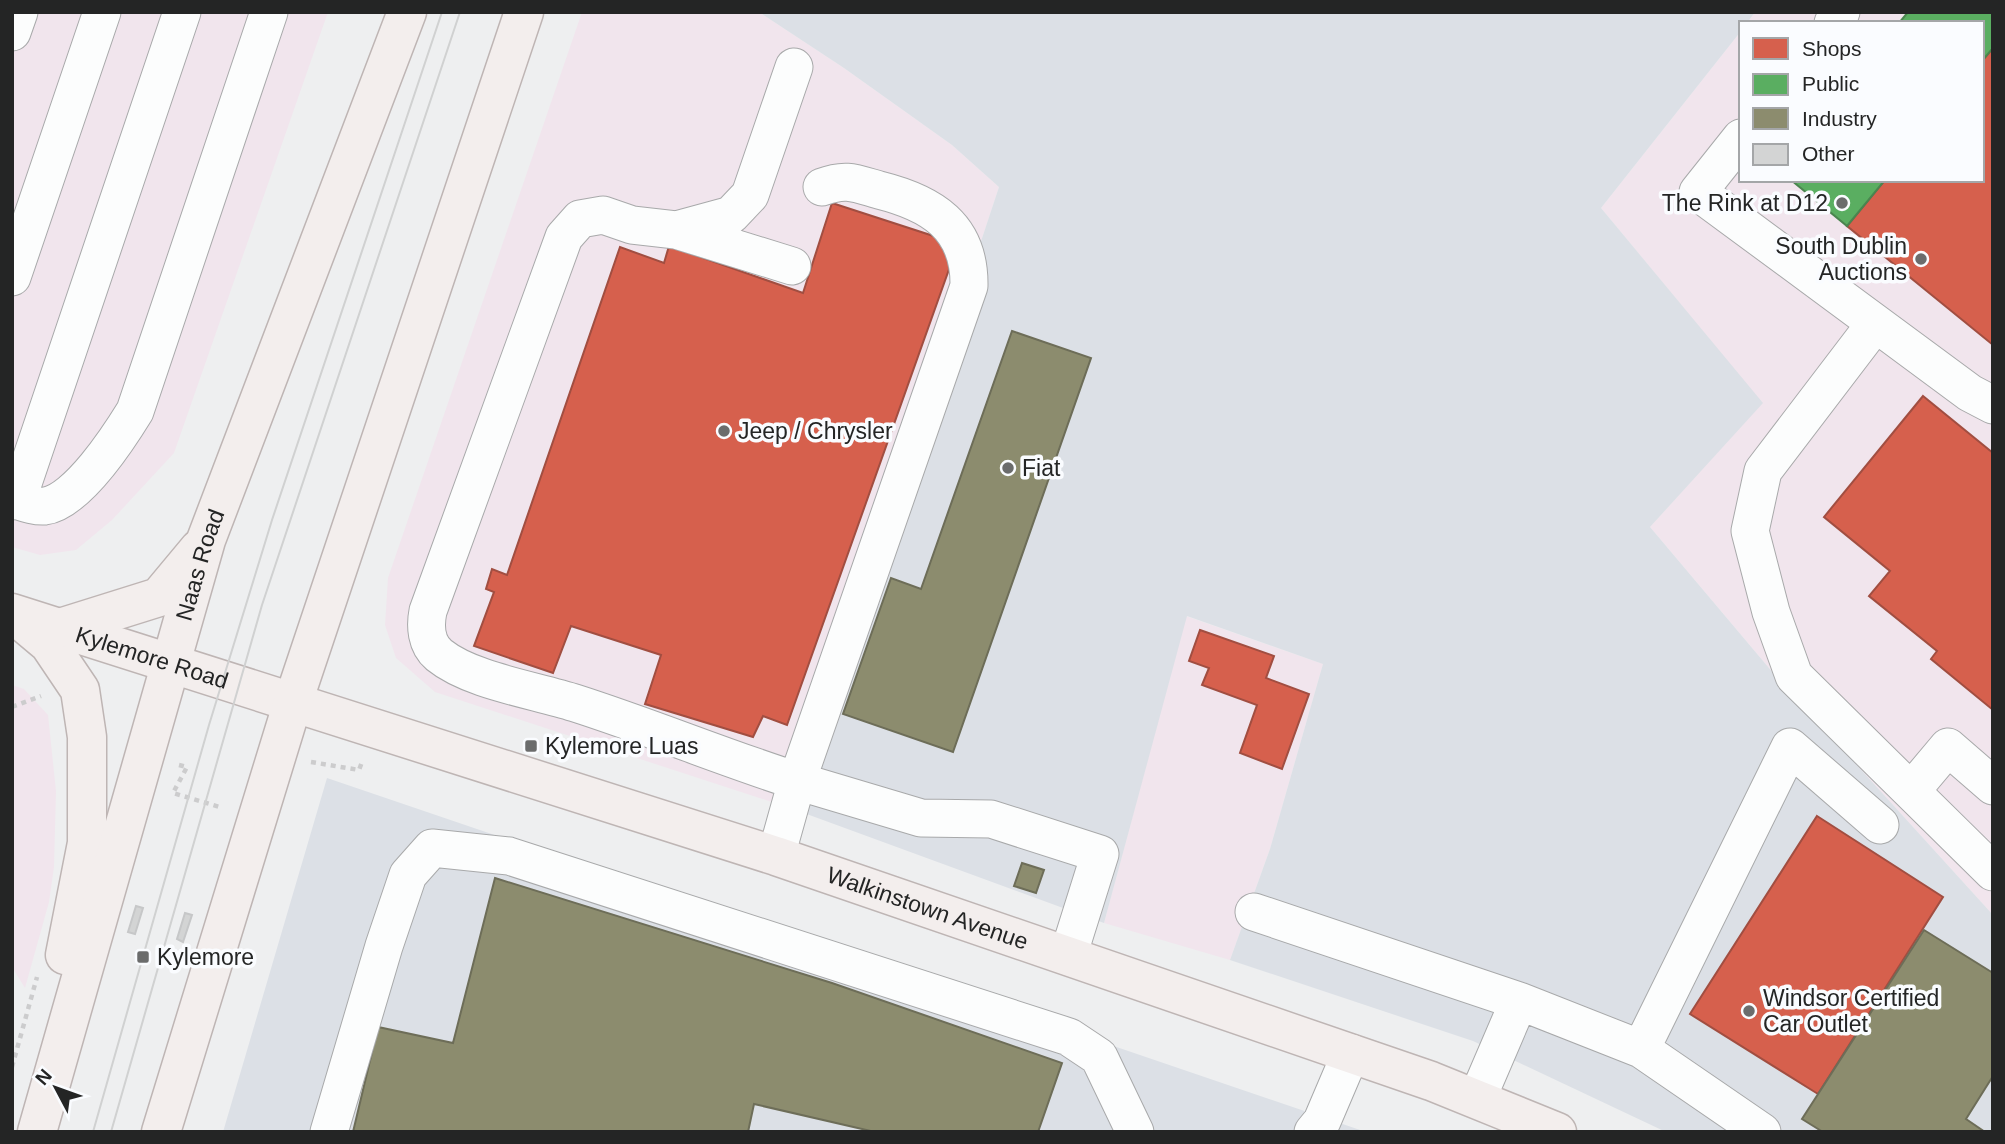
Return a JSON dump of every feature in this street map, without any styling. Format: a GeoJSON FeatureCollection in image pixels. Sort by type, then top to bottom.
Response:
{"type":"FeatureCollection","features":[{"type":"Feature","properties":{"kind":"main road","name":"Naas Road"},"geometry":{"type":"LineString","coordinates":[[35,1132],[206,541],[407,12]]}},
{"type":"Feature","properties":{"kind":"main road"},"geometry":{"type":"LineString","coordinates":[[161,1132],[293,702],[524,12]]}},
{"type":"Feature","properties":{"kind":"main road"},"geometry":{"type":"LineString","coordinates":[[60,628],[159,597],[206,541]]}},
{"type":"Feature","properties":{"kind":"main road"},"geometry":{"type":"LineString","coordinates":[[12,613],[48,644],[80,690],[88,737],[87,843],[62,969],[39,1059],[35,1132]]}},
{"type":"Feature","properties":{"kind":"main road","name":"Kylemore Road"},"geometry":{"type":"LineString","coordinates":[[12,613],[293,702]]}},
{"type":"Feature","properties":{"kind":"main road","name":"Walkinstown Avenue"},"geometry":{"type":"LineString","coordinates":[[293,702],[776,856],[1351,1053],[1558,1132]]}},
{"type":"Feature","properties":{"kind":"lane"},"geometry":{"type":"LineString","coordinates":[[12,32],[19,12]]}},
{"type":"Feature","properties":{"kind":"lane"},"geometry":{"type":"LineString","coordinates":[[12,277],[102,12]]}},
{"type":"Feature","properties":{"kind":"lane"},"geometry":{"type":"LineString","coordinates":[[182,12],[15,500],[43,506],[66,497],[107,452],[135,411],[269,12]]}},
{"type":"Feature","properties":{"kind":"lane"},"geometry":{"type":"LineString","coordinates":[[676,230],[731,215],[750,195],[794,67]]}},
{"type":"Feature","properties":{"kind":"lane"},"geometry":{"type":"LineString","coordinates":[[1739,141],[1698,192],[1969,393],[1993,405]]}},
{"type":"Feature","properties":{"kind":"lane"},"geometry":{"type":"LineString","coordinates":[[776,856],[797,781],[969,286],[969,268],[962,244],[932,210],[915,199],[841,180],[822,187]]}},
{"type":"Feature","properties":{"kind":"lane"},"geometry":{"type":"LineString","coordinates":[[792,266],[676,230],[632,225],[603,215],[580,219],[564,237],[425,625],[436,653],[452,664],[575,703],[797,781],[921,818],[991,819],[1100,854],[1068,956]]}},
{"type":"Feature","properties":{"kind":"lane"},"geometry":{"type":"LineString","coordinates":[[1875,324],[1763,471],[1751,531],[1771,612],[1794,676],[1993,872]]}},
{"type":"Feature","properties":{"kind":"lane"},"geometry":{"type":"LineString","coordinates":[[1641,1049],[1790,747],[1880,825]]}},
{"type":"Feature","properties":{"kind":"lane"},"geometry":{"type":"LineString","coordinates":[[1911,791],[1948,747],[1993,786]]}},
{"type":"Feature","properties":{"kind":"lane"},"geometry":{"type":"LineString","coordinates":[[329,1132],[384,946],[408,876],[432,848],[509,856],[1069,1037],[1099,1057],[1135,1132]]}},
{"type":"Feature","properties":{"kind":"lane"},"geometry":{"type":"LineString","coordinates":[[1254,912],[1519,1001],[1641,1049],[1762,1132]]}},
{"type":"Feature","properties":{"kind":"lane"},"geometry":{"type":"LineString","coordinates":[[1477,1099],[1519,1001]]}},
{"type":"Feature","properties":{"kind":"lane"},"geometry":{"type":"LineString","coordinates":[[1312,1132],[1322,1121],[1351,1053]]}},
{"type":"Feature","properties":{"kind":"path"},"geometry":{"type":"LineString","coordinates":[[173,793],[225,808]]}},
{"type":"Feature","properties":{"kind":"shaded area"},"geometry":{"type":"Polygon","coordinates":[[[12,12],[328,12],[174,453],[112,520],[76,550],[40,555],[12,547],[12,12]]]}},
{"type":"Feature","properties":{"kind":"shaded area"},"geometry":{"type":"Polygon","coordinates":[[[582,12],[759,12],[844,68],[952,145],[999,187],[793,809],[435,692],[396,658],[385,625],[388,578],[582,12]]]}},
{"type":"Feature","properties":{"kind":"shaded area"},"geometry":{"type":"Polygon","coordinates":[[[759,12],[1755,12],[1748,21],[1739,21],[1739,34],[1601,208],[1763,403],[1650,527],[1774,674],[1993,915],[1993,1132],[1666,1132],[1473,1041],[1230,960],[1270,849],[1323,664],[1187,616],[1104,923],[793,809],[999,187],[952,145],[844,68],[759,12]]]}},
{"type":"Feature","properties":{"kind":"shaded area"},"geometry":{"type":"Polygon","coordinates":[[[1755,12],[1993,12],[1993,915],[1774,674],[1650,527],[1762,403],[1601,208],[1739,34],[1739,182],[1984,182],[1984,21],[1748,21],[1755,12]]]}},
{"type":"Feature","properties":{"kind":"shaded area"},"geometry":{"type":"Polygon","coordinates":[[[1186,616],[1323,664],[1270,849],[1230,960],[1104,923],[1186,616]]]}},
{"type":"Feature","properties":{"kind":"shaded area"},"geometry":{"type":"Polygon","coordinates":[[[12,685],[24,689],[48,715],[56,791],[54,867],[49,902],[25,988],[12,967],[12,685]]]}},
{"type":"Feature","properties":{"kind":"shaded area"},"geometry":{"type":"Polygon","coordinates":[[[327,778],[1366,1132],[223,1132],[327,778]]]}},
{"type":"Feature","properties":{"kind":"building: Shops"},"geometry":{"type":"Polygon","coordinates":[[[1993,48],[1993,345],[1847,226],[1883,182],[1984,182],[1984,59],[1993,48]]]}},
{"type":"Feature","properties":{"kind":"building: Shops","name":"Jeep / Chrysler"},"geometry":{"type":"Polygon","coordinates":[[[832,203],[958,244],[787,725],[763,716],[753,737],[645,704],[661,655],[571,626],[553,673],[474,646],[494,592],[486,589],[492,569],[507,575],[620,247],[664,263],[669,246],[803,293],[832,203]]]}},
{"type":"Feature","properties":{"kind":"building: Shops"},"geometry":{"type":"Polygon","coordinates":[[[1923,396],[1993,453],[1993,710],[1931,659],[1937,651],[1869,596],[1890,571],[1824,517],[1923,396]]]}},
{"type":"Feature","properties":{"kind":"building: Shops"},"geometry":{"type":"Polygon","coordinates":[[[1200,630],[1274,656],[1266,678],[1309,694],[1282,769],[1240,753],[1257,705],[1202,685],[1209,668],[1189,661],[1200,630]]]}},
{"type":"Feature","properties":{"kind":"building: Shops"},"geometry":{"type":"Polygon","coordinates":[[[1817,816],[1943,897],[1818,1094],[1690,1014],[1817,816]]]}},
{"type":"Feature","properties":{"kind":"building: Public"},"geometry":{"type":"Polygon","coordinates":[[[1908,12],[1993,12],[1993,48],[1984,59],[1984,21],[1901,21],[1908,12]]]}},
{"type":"Feature","properties":{"kind":"building: Public","name":"The Rink at D12"},"geometry":{"type":"Polygon","coordinates":[[[1793,182],[1883,182],[1847,226],[1793,182]]]}},
{"type":"Feature","properties":{"kind":"building: Industry","name":"Fiat"},"geometry":{"type":"Polygon","coordinates":[[[1012,331],[1091,358],[953,752],[843,714],[891,578],[921,589],[1012,331]]]}},
{"type":"Feature","properties":{"kind":"building: Industry"},"geometry":{"type":"Polygon","coordinates":[[[1022,863],[1044,870],[1036,893],[1014,886],[1022,863]]]}},
{"type":"Feature","properties":{"kind":"building: Industry"},"geometry":{"type":"Polygon","coordinates":[[[495,878],[832,983],[1062,1063],[1038,1132],[875,1132],[754,1104],[748,1132],[353,1132],[378,1027],[453,1043],[495,878]]]}},
{"type":"Feature","properties":{"kind":"building: Industry"},"geometry":{"type":"Polygon","coordinates":[[[1924,930],[1993,973],[1993,1076],[1966,1119],[1985,1132],[1823,1132],[1802,1119],[1924,930]]]}},
{"type":"Feature","properties":{"kind":"building: Other"},"geometry":{"type":"Polygon","coordinates":[[[136,906],[143,908],[135,934],[128,932],[136,906]]]}},
{"type":"Feature","properties":{"kind":"building: Other"},"geometry":{"type":"Polygon","coordinates":[[[185,913],[192,915],[183,942],[177,939],[185,913]]]}},
{"type":"Feature","properties":{"kind":"tram line"},"geometry":{"type":"LineString","coordinates":[[93,1132],[209,725],[272,520],[442,12]]}},
{"type":"Feature","properties":{"kind":"tram line"},"geometry":{"type":"LineString","coordinates":[[111,1132],[262,605],[460,12]]}},
{"type":"Feature","properties":{"kind":"place","name":"The Rink at D12"},"geometry":{"type":"Point","coordinates":[1842,203]}},
{"type":"Feature","properties":{"kind":"place","name":"South Dublin Auctions"},"geometry":{"type":"Point","coordinates":[1921,259]}},
{"type":"Feature","properties":{"kind":"place","name":"Jeep / Chrysler"},"geometry":{"type":"Point","coordinates":[724,431]}},
{"type":"Feature","properties":{"kind":"place","name":"Fiat"},"geometry":{"type":"Point","coordinates":[1008,468]}},
{"type":"Feature","properties":{"kind":"place","name":"Kylemore Luas"},"geometry":{"type":"Point","coordinates":[531,746]}},
{"type":"Feature","properties":{"kind":"place","name":"Kylemore"},"geometry":{"type":"Point","coordinates":[143,957]}},
{"type":"Feature","properties":{"kind":"place","name":"Windsor Certified Car Outlet"},"geometry":{"type":"Point","coordinates":[1749,1011]}}]}
